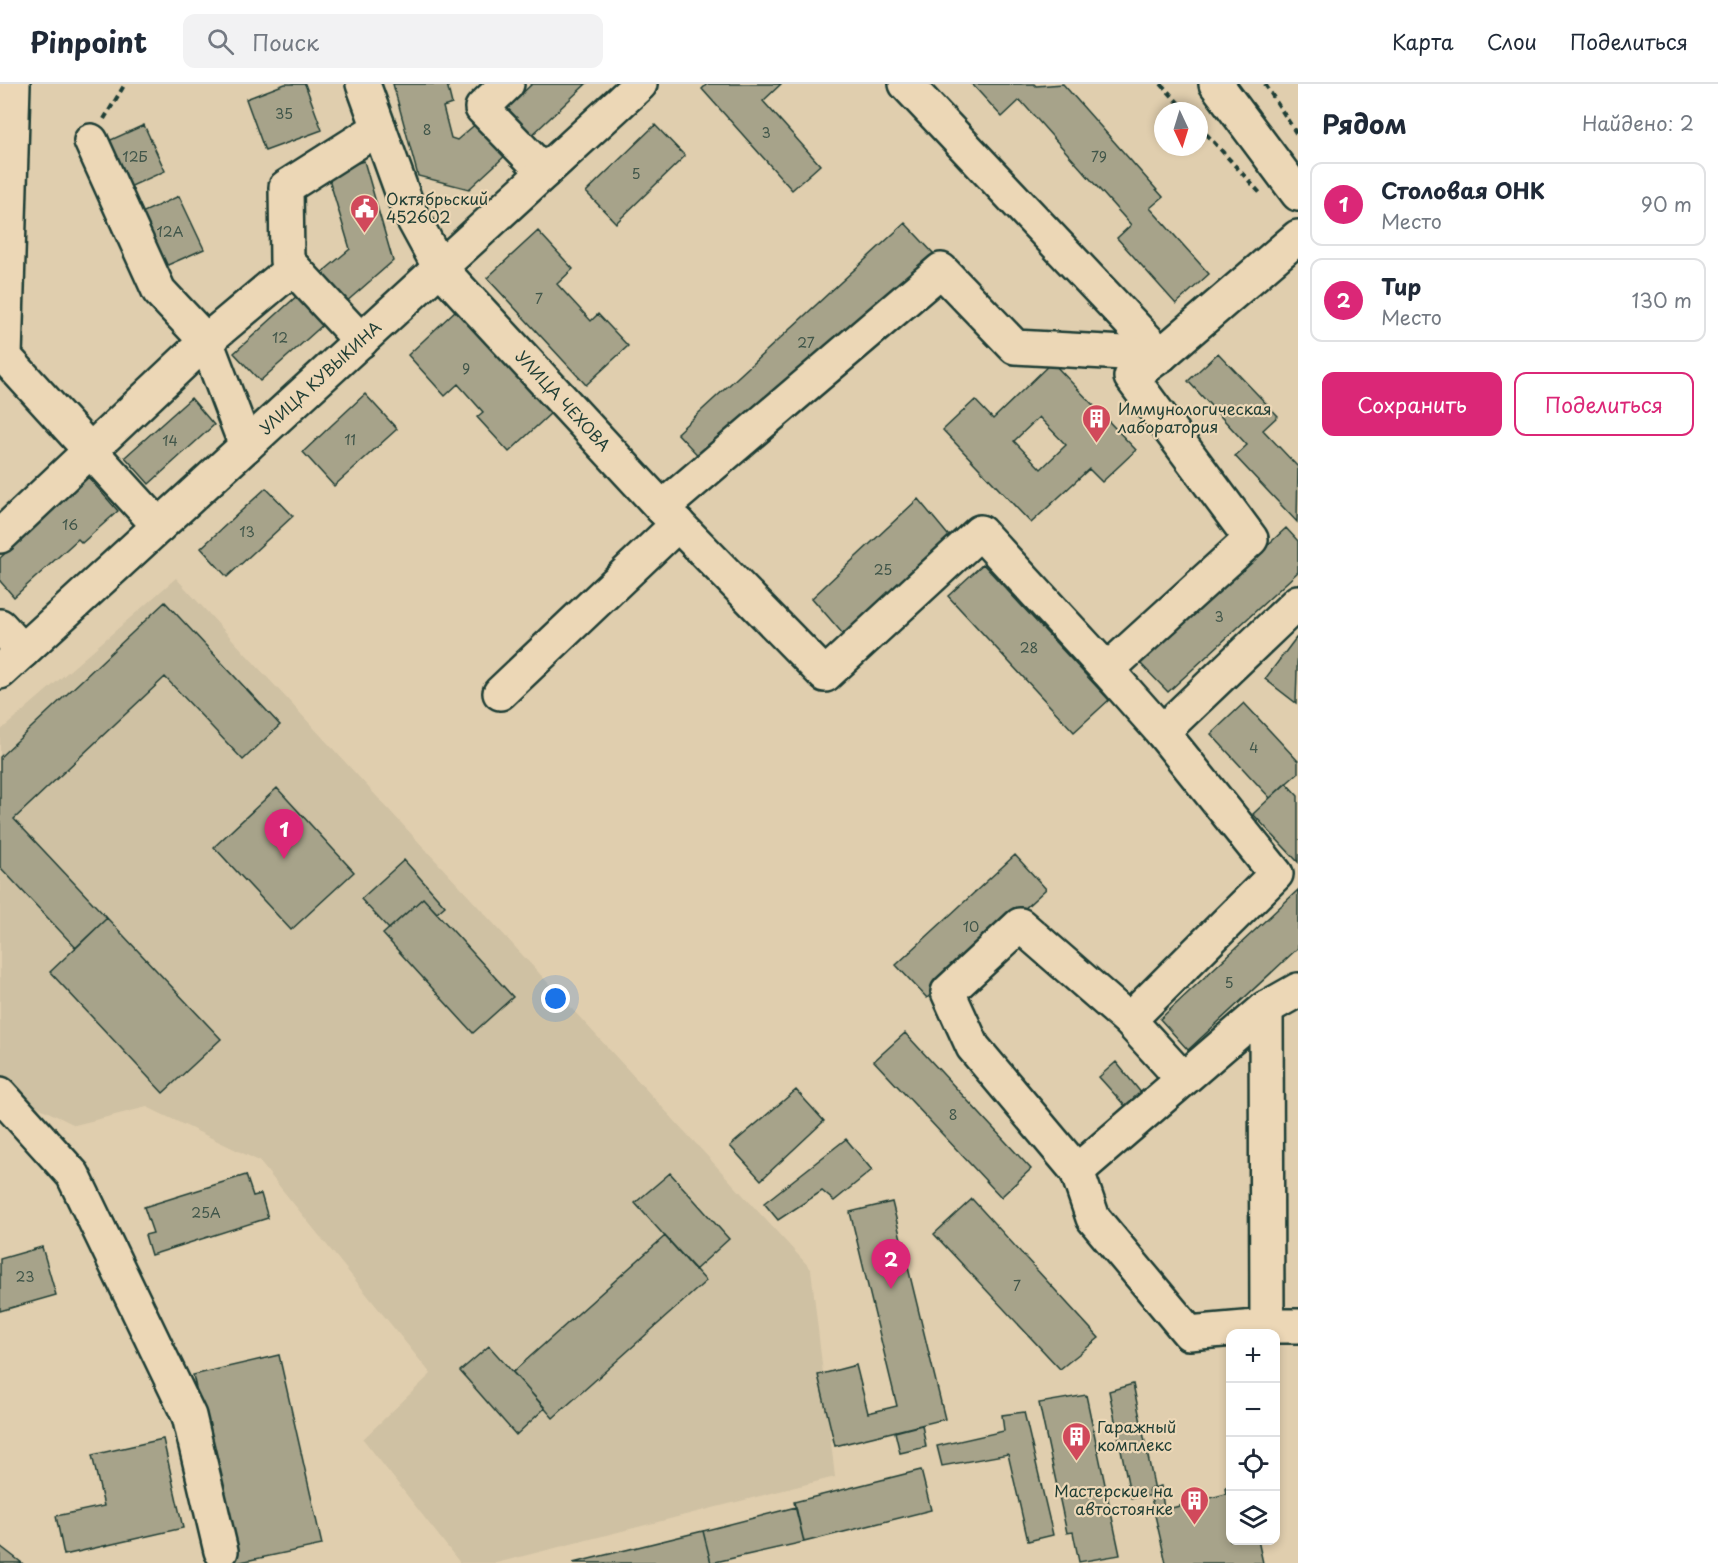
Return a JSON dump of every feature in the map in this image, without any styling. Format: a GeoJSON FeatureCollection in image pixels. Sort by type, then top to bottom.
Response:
{"type":"FeatureCollection","features":[{"type":"Feature","properties":{"kind":"street"},"geometry":{"type":"LineString","coordinates":[[13,84],[5,357],[159,526]]}},
{"type":"Feature","properties":{"kind":"street","name":"УЛИЦА ЧЕХОВА"},"geometry":{"type":"LineString","coordinates":[[363,84],[409,212],[440,268],[670,516],[825,675],[980,532],[1107,670]]}},
{"type":"Feature","properties":{"kind":"street"},"geometry":{"type":"LineString","coordinates":[[507,84],[482,108],[544,172]]}},
{"type":"Feature","properties":{"kind":"street","name":"УЛИЦА КУВЫКИНА"},"geometry":{"type":"LineString","coordinates":[[12,662],[640,84]]}},
{"type":"Feature","properties":{"kind":"street"},"geometry":{"type":"LineString","coordinates":[[906,84],[1161,355]]}},
{"type":"Feature","properties":{"kind":"street"},"geometry":{"type":"LineString","coordinates":[[1216,84],[1283,198]]}},
{"type":"Feature","properties":{"kind":"street"},"geometry":{"type":"LineString","coordinates":[[361,341],[287,261],[286,187],[379,128]]}},
{"type":"Feature","properties":{"kind":"street"},"geometry":{"type":"LineString","coordinates":[[91,141],[159,291],[206,341],[246,446]]}},
{"type":"Feature","properties":{"kind":"street"},"geometry":{"type":"LineString","coordinates":[[1129,1020],[1276,874],[1162,732],[1107,670],[1251,539],[1131,377],[1161,355],[1298,237]]}},
{"type":"Feature","properties":{"kind":"street"},"geometry":{"type":"LineString","coordinates":[[0,536],[206,341],[293,268]]}},
{"type":"Feature","properties":{"kind":"street"},"geometry":{"type":"LineString","coordinates":[[500,693],[670,516],[941,270],[1016,347],[1161,355]]}},
{"type":"Feature","properties":{"kind":"street"},"geometry":{"type":"LineString","coordinates":[[1162,732],[1298,602]]}},
{"type":"Feature","properties":{"kind":"street"},"geometry":{"type":"LineString","coordinates":[[0,626],[12,662]]}},
{"type":"Feature","properties":{"kind":"street"},"geometry":{"type":"LineString","coordinates":[[1183,1079],[1129,1020],[1020,925],[948,992],[973,1047],[1077,1171],[1093,1218],[1189,1334],[1283,1326],[1266,1008]]}},
{"type":"Feature","properties":{"kind":"street"},"geometry":{"type":"LineString","coordinates":[[1077,1171],[1266,1008],[1298,990]]}},
{"type":"Feature","properties":{"kind":"street"},"geometry":{"type":"LineString","coordinates":[[0,1094],[74,1175],[189,1416],[221,1551]]}},
{"type":"Feature","properties":{"kind":"path"},"geometry":{"type":"LineString","coordinates":[[91,141],[125,84]]}},
{"type":"Feature","properties":{"kind":"path"},"geometry":{"type":"LineString","coordinates":[[1161,84],[1178,102]]}},
{"type":"Feature","properties":{"kind":"path"},"geometry":{"type":"LineString","coordinates":[[1265,84],[1298,136]]}},
{"type":"Feature","properties":{"kind":"path"},"geometry":{"type":"LineString","coordinates":[[1208,134],[1283,198]]}},
{"type":"Feature","properties":{"kind":"shaded area"},"geometry":{"type":"Polygon","coordinates":[[[176,578],[811,1269],[835,1477],[496,1563],[460,1563],[363,1439],[431,1374],[259,1161],[147,1107],[75,1125],[13,1095],[0,1080],[0,731],[176,578]]]}},
{"type":"Feature","properties":{"kind":"building"},"geometry":{"type":"Polygon","coordinates":[[[285,84],[305,84],[322,130],[265,151],[246,99],[285,84]]]}},
{"type":"Feature","properties":{"kind":"building"},"geometry":{"type":"Polygon","coordinates":[[[393,84],[447,84],[452,104],[443,107],[451,138],[457,140],[478,122],[507,154],[469,189],[418,176],[393,84]]]}},
{"type":"Feature","properties":{"kind":"building"},"geometry":{"type":"Polygon","coordinates":[[[532,84],[586,84],[530,137],[504,111],[532,84]]]}},
{"type":"Feature","properties":{"kind":"building"},"geometry":{"type":"Polygon","coordinates":[[[707,84],[781,84],[763,101],[820,165],[792,190],[702,89],[707,84]]]}},
{"type":"Feature","properties":{"kind":"building"},"geometry":{"type":"Polygon","coordinates":[[[972,84],[1034,84],[1036,86],[1063,84],[1163,197],[1150,208],[1209,274],[1176,304],[1117,238],[1131,225],[1020,100],[1002,117],[972,84]]]}},
{"type":"Feature","properties":{"kind":"building"},"geometry":{"type":"Polygon","coordinates":[[[144,125],[165,171],[125,189],[104,143],[144,125]]]}},
{"type":"Feature","properties":{"kind":"building"},"geometry":{"type":"Polygon","coordinates":[[[655,125],[685,156],[616,223],[586,192],[655,125]]]}},
{"type":"Feature","properties":{"kind":"building"},"geometry":{"type":"Polygon","coordinates":[[[364,161],[393,261],[345,303],[320,274],[350,249],[327,172],[364,161]]]}},
{"type":"Feature","properties":{"kind":"building"},"geometry":{"type":"Polygon","coordinates":[[[179,196],[204,249],[161,268],[137,215],[179,196]]]}},
{"type":"Feature","properties":{"kind":"building"},"geometry":{"type":"Polygon","coordinates":[[[905,223],[934,254],[706,464],[677,433],[905,223]]]}},
{"type":"Feature","properties":{"kind":"building"},"geometry":{"type":"Polygon","coordinates":[[[538,231],[573,269],[557,284],[591,321],[598,314],[628,346],[586,385],[487,278],[538,231]]]}},
{"type":"Feature","properties":{"kind":"building"},"geometry":{"type":"Polygon","coordinates":[[[299,294],[325,323],[260,381],[234,353],[299,294]]]}},
{"type":"Feature","properties":{"kind":"building"},"geometry":{"type":"Polygon","coordinates":[[[456,310],[551,413],[509,452],[477,417],[483,412],[458,384],[445,396],[408,355],[456,310]]]}},
{"type":"Feature","properties":{"kind":"building"},"geometry":{"type":"Polygon","coordinates":[[[1218,353],[1278,416],[1263,430],[1298,467],[1297,522],[1235,456],[1247,445],[1188,381],[1218,353]]]}},
{"type":"Feature","properties":{"kind":"building","name":"Иммунологическая лаборатория"},"geometry":{"type":"Polygon","coordinates":[[[1052,362],[1136,450],[1102,482],[1089,469],[1031,523],[943,430],[975,400],[993,419],[1052,362]],[[1039,417],[1014,441],[1041,469],[1066,445],[1039,417]]]}},
{"type":"Feature","properties":{"kind":"building"},"geometry":{"type":"Polygon","coordinates":[[[365,394],[397,429],[334,486],[303,452],[365,394]]]}},
{"type":"Feature","properties":{"kind":"building"},"geometry":{"type":"Polygon","coordinates":[[[191,398],[214,425],[149,484],[125,457],[191,398]]]}},
{"type":"Feature","properties":{"kind":"building"},"geometry":{"type":"Polygon","coordinates":[[[88,477],[118,511],[82,543],[78,539],[14,597],[0,581],[0,558],[88,477]]]}},
{"type":"Feature","properties":{"kind":"building"},"geometry":{"type":"Polygon","coordinates":[[[266,488],[293,516],[227,577],[201,548],[266,488]]]}},
{"type":"Feature","properties":{"kind":"building"},"geometry":{"type":"Polygon","coordinates":[[[918,499],[953,541],[849,641],[812,598],[918,499]]]}},
{"type":"Feature","properties":{"kind":"building"},"geometry":{"type":"Polygon","coordinates":[[[1286,528],[1298,541],[1298,572],[1168,692],[1140,663],[1286,528]]]}},
{"type":"Feature","properties":{"kind":"building"},"geometry":{"type":"Polygon","coordinates":[[[983,564],[1109,700],[1074,732],[948,596],[983,564]]]}},
{"type":"Feature","properties":{"kind":"building"},"geometry":{"type":"Polygon","coordinates":[[[165,602],[280,725],[243,760],[165,677],[14,819],[107,918],[76,948],[0,867],[0,757],[165,602]]]}},
{"type":"Feature","properties":{"kind":"building"},"geometry":{"type":"Polygon","coordinates":[[[1296,638],[1298,640],[1296,703],[1265,679],[1296,638]]]}},
{"type":"Feature","properties":{"kind":"building"},"geometry":{"type":"Polygon","coordinates":[[[1244,703],[1298,761],[1298,773],[1270,798],[1211,734],[1244,703]]]}},
{"type":"Feature","properties":{"kind":"building"},"geometry":{"type":"Polygon","coordinates":[[[1286,783],[1298,796],[1298,862],[1253,814],[1286,783]]]}},
{"type":"Feature","properties":{"kind":"building"},"geometry":{"type":"Polygon","coordinates":[[[277,788],[354,872],[291,930],[214,847],[277,788]]]}},
{"type":"Feature","properties":{"kind":"building"},"geometry":{"type":"Polygon","coordinates":[[[1015,855],[1046,889],[927,998],[896,965],[1015,855]]]}},
{"type":"Feature","properties":{"kind":"building"},"geometry":{"type":"Polygon","coordinates":[[[404,860],[445,906],[437,913],[423,898],[389,929],[361,899],[404,860]]]}},
{"type":"Feature","properties":{"kind":"building"},"geometry":{"type":"Polygon","coordinates":[[[1298,890],[1298,948],[1188,1050],[1160,1019],[1298,890]]]}},
{"type":"Feature","properties":{"kind":"building"},"geometry":{"type":"Polygon","coordinates":[[[423,898],[513,997],[473,1033],[383,934],[423,898]]]}},
{"type":"Feature","properties":{"kind":"building"},"geometry":{"type":"Polygon","coordinates":[[[107,918],[221,1039],[163,1093],[50,972],[107,918]]]}},
{"type":"Feature","properties":{"kind":"building"},"geometry":{"type":"Polygon","coordinates":[[[905,1033],[1031,1169],[1001,1197],[874,1061],[905,1033]]]}},
{"type":"Feature","properties":{"kind":"building"},"geometry":{"type":"Polygon","coordinates":[[[1116,1062],[1142,1094],[1126,1107],[1099,1077],[1116,1062]]]}},
{"type":"Feature","properties":{"kind":"building"},"geometry":{"type":"Polygon","coordinates":[[[796,1090],[824,1121],[761,1180],[730,1146],[796,1090]]]}},
{"type":"Feature","properties":{"kind":"building"},"geometry":{"type":"Polygon","coordinates":[[[846,1139],[872,1170],[834,1201],[822,1191],[778,1220],[764,1203],[846,1139]]]}},
{"type":"Feature","properties":{"kind":"building"},"geometry":{"type":"Polygon","coordinates":[[[670,1173],[729,1239],[695,1270],[635,1203],[670,1173]]]}},
{"type":"Feature","properties":{"kind":"building"},"geometry":{"type":"Polygon","coordinates":[[[246,1175],[253,1196],[261,1194],[268,1218],[151,1255],[145,1235],[153,1233],[144,1207],[246,1175]]]}},
{"type":"Feature","properties":{"kind":"building"},"geometry":{"type":"Polygon","coordinates":[[[972,1199],[1099,1338],[1060,1369],[934,1234],[972,1199]]]}},
{"type":"Feature","properties":{"kind":"building"},"geometry":{"type":"Polygon","coordinates":[[[892,1202],[945,1419],[835,1446],[818,1375],[856,1365],[868,1413],[897,1406],[850,1212],[892,1202]]]}},
{"type":"Feature","properties":{"kind":"building"},"geometry":{"type":"Polygon","coordinates":[[[665,1236],[706,1281],[553,1418],[513,1372],[665,1236]]]}},
{"type":"Feature","properties":{"kind":"building"},"geometry":{"type":"Polygon","coordinates":[[[42,1247],[56,1295],[0,1311],[0,1259],[42,1247]]]}},
{"type":"Feature","properties":{"kind":"building"},"geometry":{"type":"Polygon","coordinates":[[[489,1346],[545,1408],[516,1435],[460,1371],[489,1346]]]}},
{"type":"Feature","properties":{"kind":"building"},"geometry":{"type":"Polygon","coordinates":[[[279,1355],[322,1545],[236,1563],[193,1375],[279,1355]]]}},
{"type":"Feature","properties":{"kind":"building"},"geometry":{"type":"Polygon","coordinates":[[[1133,1384],[1156,1495],[1131,1498],[1109,1391],[1133,1384]]]}},
{"type":"Feature","properties":{"kind":"building","name":"Гаражный комплекс"},"geometry":{"type":"Polygon","coordinates":[[[1086,1395],[1120,1555],[1079,1562],[1073,1532],[1067,1533],[1039,1403],[1086,1395]]]}},
{"type":"Feature","properties":{"kind":"building"},"geometry":{"type":"Polygon","coordinates":[[[1024,1412],[1053,1535],[1028,1541],[1008,1454],[942,1466],[937,1446],[1004,1431],[1002,1415],[1024,1412]]]}},
{"type":"Feature","properties":{"kind":"building"},"geometry":{"type":"Polygon","coordinates":[[[922,1425],[926,1447],[900,1453],[895,1432],[922,1425]]]}},
{"type":"Feature","properties":{"kind":"building"},"geometry":{"type":"Polygon","coordinates":[[[163,1439],[183,1528],[64,1555],[56,1516],[104,1506],[92,1455],[163,1439]]]}},
{"type":"Feature","properties":{"kind":"building"},"geometry":{"type":"Polygon","coordinates":[[[921,1470],[931,1510],[804,1542],[794,1502],[921,1470]]]}},
{"type":"Feature","properties":{"kind":"building","name":"Мастерские на автостоянке"},"geometry":{"type":"Polygon","coordinates":[[[1161,1486],[1164,1510],[1226,1494],[1226,1545],[1259,1545],[1263,1563],[1166,1563],[1149,1489],[1161,1486]]]}},
{"type":"Feature","properties":{"kind":"building"},"geometry":{"type":"Polygon","coordinates":[[[796,1507],[804,1542],[711,1563],[703,1531],[796,1507]]]}},
{"type":"Feature","properties":{"kind":"building"},"geometry":{"type":"Polygon","coordinates":[[[703,1531],[711,1563],[573,1563],[703,1531]]]}},
{"type":"Feature","properties":{"kind":"building"},"geometry":{"type":"Polygon","coordinates":[[[0,1546],[22,1563],[0,1563],[0,1546]]]}},
{"type":"Feature","properties":{"kind":"place","name":"Октябрьский 452602"},"geometry":{"type":"Point","coordinates":[365,234]}},
{"type":"Feature","properties":{"kind":"place","name":"Иммунологическая лаборатория"},"geometry":{"type":"Point","coordinates":[1097,444]}},
{"type":"Feature","properties":{"kind":"place","name":"Столовая ОНК"},"geometry":{"type":"Point","coordinates":[284,859]}},
{"type":"Feature","properties":{"kind":"place","name":"Тир"},"geometry":{"type":"Point","coordinates":[891,1289]}},
{"type":"Feature","properties":{"kind":"place","name":"Гаражный комплекс"},"geometry":{"type":"Point","coordinates":[1076,1462]}},
{"type":"Feature","properties":{"kind":"place","name":"Мастерские на автостоянке"},"geometry":{"type":"Point","coordinates":[1194,1526]}}]}
